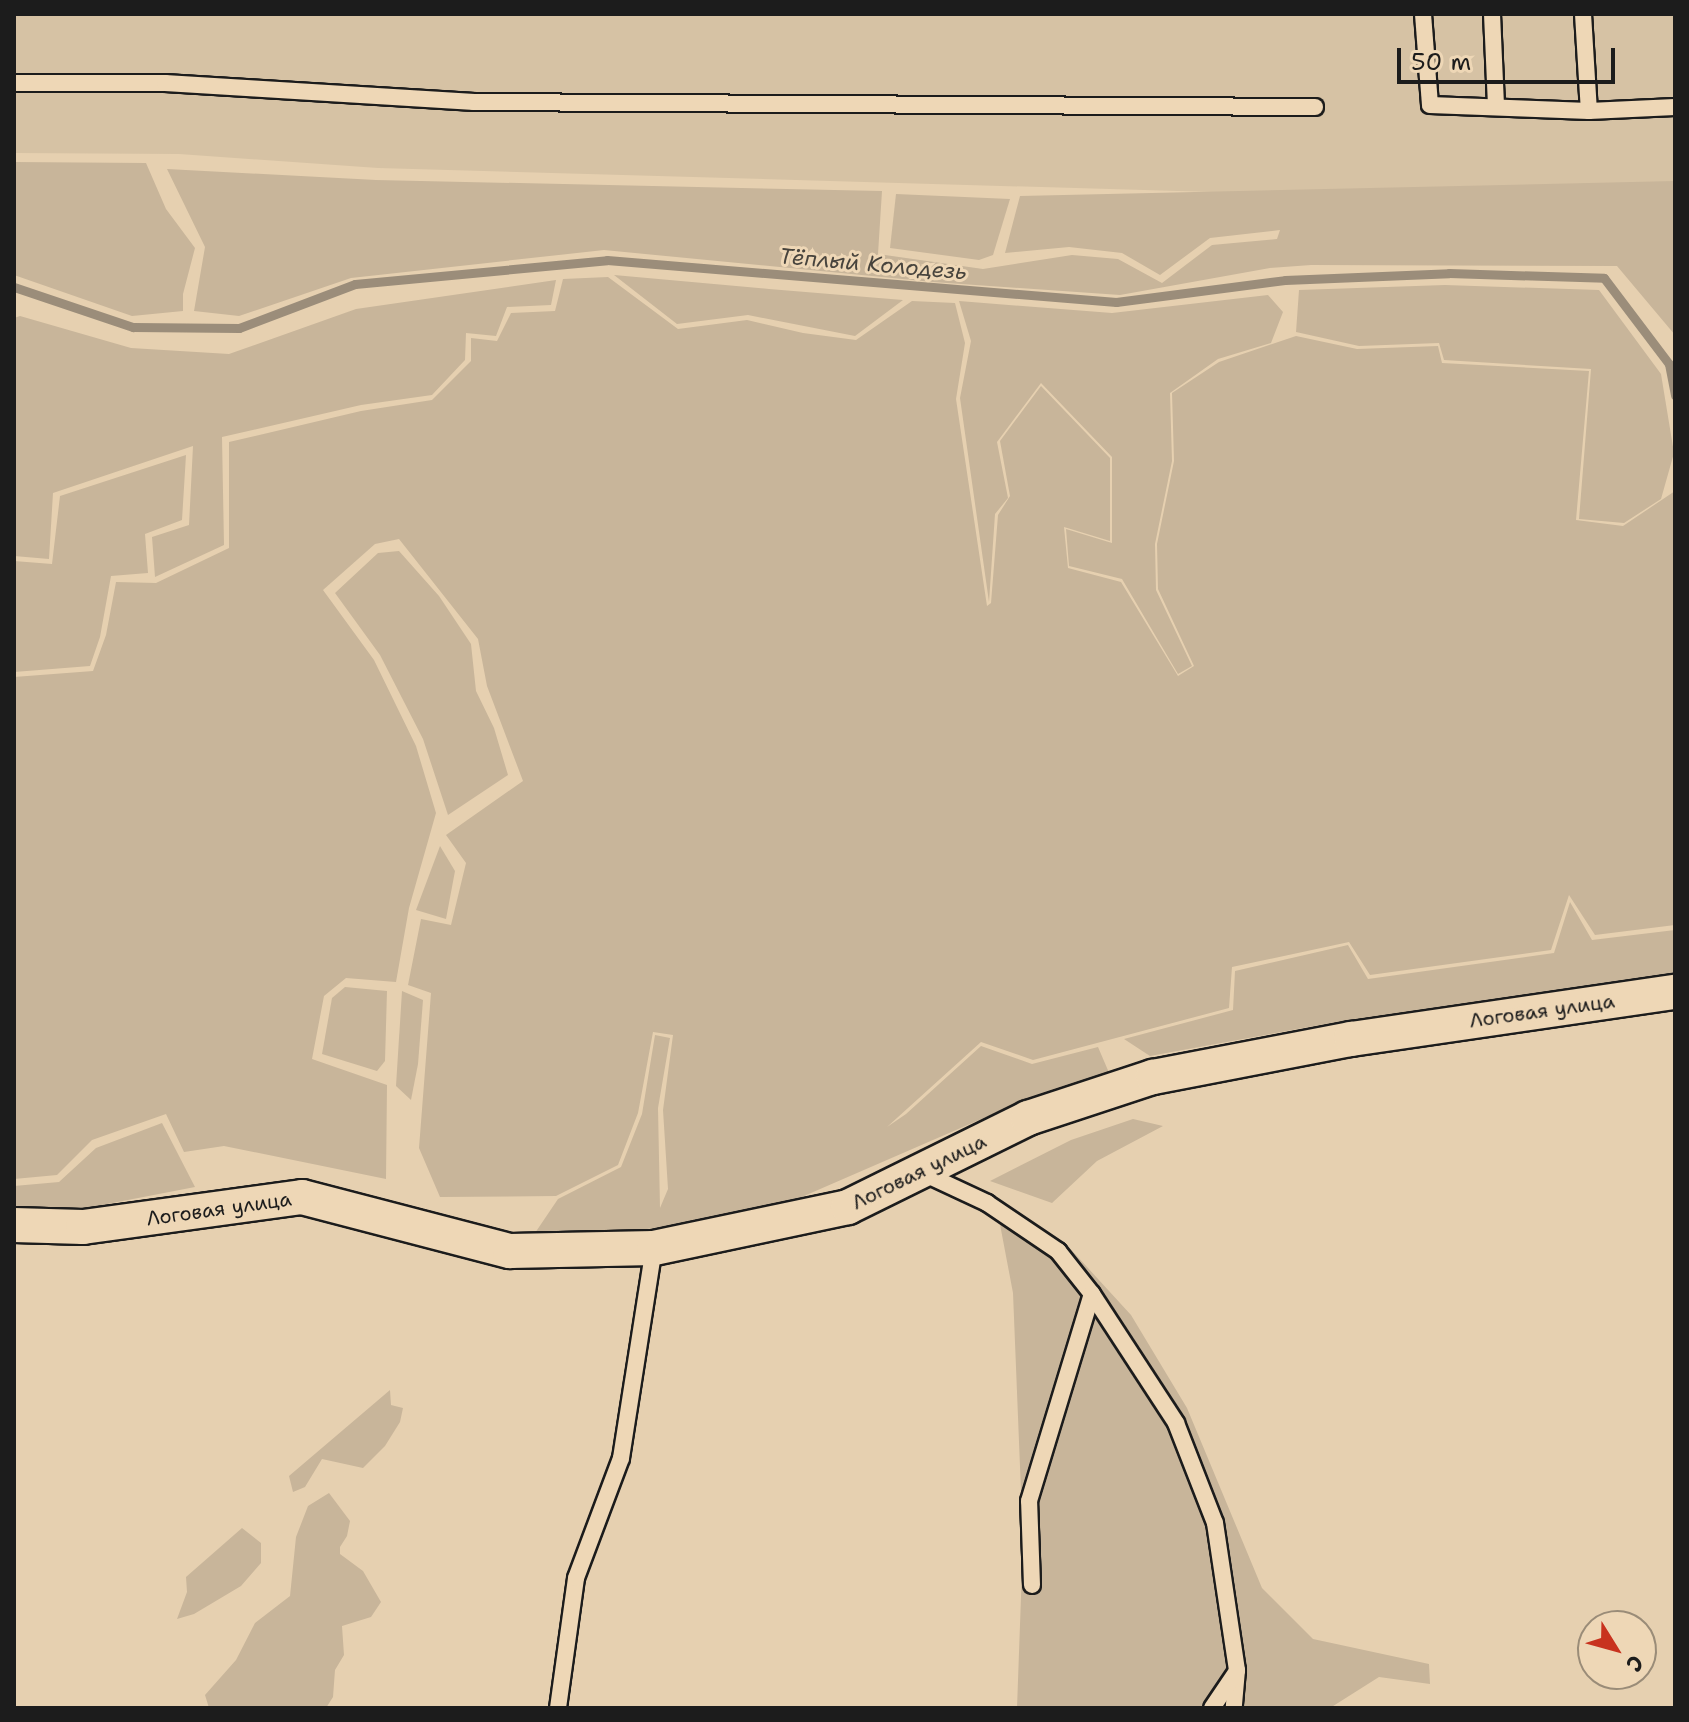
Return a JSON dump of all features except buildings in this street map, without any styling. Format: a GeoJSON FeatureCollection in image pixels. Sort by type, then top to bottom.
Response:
{"type":"FeatureCollection","features":[{"type":"Feature","properties":{"kind":"street","name":"Логовая улица"},"geometry":{"type":"LineString","coordinates":[[14,1225],[83,1227],[302,1197],[510,1251],[654,1248],[848,1207],[923,1173],[1028,1118],[1153,1077],[1351,1039],[1675,992]]}},
{"type":"Feature","properties":{"kind":"lane"},"geometry":{"type":"LineString","coordinates":[[1423,14],[1430,105],[1496,105],[1589,111],[1675,107]]}},
{"type":"Feature","properties":{"kind":"lane"},"geometry":{"type":"LineString","coordinates":[[1492,14],[1496,105]]}},
{"type":"Feature","properties":{"kind":"lane"},"geometry":{"type":"LineString","coordinates":[[1583,14],[1589,111]]}},
{"type":"Feature","properties":{"kind":"lane"},"geometry":{"type":"LineString","coordinates":[[14,83],[165,83],[474,102],[1315,107]]}},
{"type":"Feature","properties":{"kind":"lane"},"geometry":{"type":"LineString","coordinates":[[923,1173],[987,1203],[1058,1251],[1092,1294],[1176,1423],[1215,1523],[1237,1670],[1234,1708]]}},
{"type":"Feature","properties":{"kind":"lane"},"geometry":{"type":"LineString","coordinates":[[558,1708],[576,1578],[621,1458],[654,1248]]}},
{"type":"Feature","properties":{"kind":"lane"},"geometry":{"type":"LineString","coordinates":[[1032,1585],[1029,1501],[1092,1294]]}},
{"type":"Feature","properties":{"kind":"lane"},"geometry":{"type":"LineString","coordinates":[[1212,1708],[1237,1670]]}},
{"type":"Feature","properties":{"kind":"shaded area"},"geometry":{"type":"Polygon","coordinates":[[[14,14],[1675,14],[1675,187],[1422,198],[378,168],[179,154],[14,153],[14,14]]]}},
{"type":"Feature","properties":{"kind":"shaded area"},"geometry":{"type":"Polygon","coordinates":[[[14,162],[146,163],[166,209],[195,248],[183,294],[183,311],[132,316],[14,275],[14,162]]]}},
{"type":"Feature","properties":{"kind":"shaded area"},"geometry":{"type":"Polygon","coordinates":[[[167,169],[376,180],[882,191],[878,254],[983,269],[1072,255],[1118,259],[1162,283],[1212,245],[1277,239],[1280,230],[1210,238],[1160,275],[1122,253],[1069,247],[1005,253],[1020,196],[1675,181],[1675,335],[1617,266],[1311,265],[1270,268],[1120,295],[933,282],[604,250],[351,278],[239,316],[194,311],[205,247],[167,169]]]}},
{"type":"Feature","properties":{"kind":"shaded area"},"geometry":{"type":"Polygon","coordinates":[[[896,194],[1010,199],[993,255],[979,260],[890,248],[896,194]]]}},
{"type":"Feature","properties":{"kind":"shaded area"},"geometry":{"type":"Polygon","coordinates":[[[614,275],[903,300],[855,336],[748,315],[677,324],[614,275]]]}},
{"type":"Feature","properties":{"kind":"shaded area"},"geometry":{"type":"Polygon","coordinates":[[[608,277],[678,329],[747,320],[803,333],[856,340],[912,301],[955,303],[965,343],[956,399],[987,606],[991,603],[998,515],[1010,496],[1000,441],[1041,386],[1110,458],[1110,541],[1064,527],[1068,568],[1121,582],[1178,676],[1194,666],[1158,589],[1157,544],[1174,461],[1172,393],[1219,362],[1296,336],[1357,349],[1438,346],[1442,363],[1589,371],[1576,520],[1623,526],[1675,491],[1675,925],[1595,935],[1569,895],[1551,950],[1370,975],[1349,942],[1232,967],[1229,1008],[1033,1060],[981,1042],[887,1127],[906,1114],[981,1046],[1032,1064],[1098,1047],[1110,1075],[1009,1107],[781,1206],[612,1235],[535,1233],[558,1199],[621,1167],[642,1114],[655,1035],[670,1038],[658,1108],[660,1208],[668,1189],[663,1110],[673,1035],[653,1032],[638,1113],[618,1165],[556,1196],[440,1197],[419,1148],[431,993],[408,985],[421,919],[451,925],[466,863],[446,835],[523,781],[487,686],[478,639],[399,539],[375,544],[323,590],[374,660],[416,746],[436,813],[409,908],[396,982],[346,978],[324,996],[312,1059],[387,1085],[386,1179],[224,1146],[184,1152],[166,1114],[92,1140],[57,1175],[14,1179],[14,677],[93,671],[106,635],[116,582],[156,583],[229,548],[229,442],[361,411],[432,400],[471,361],[471,338],[497,341],[511,313],[555,311],[563,279],[608,277]]]}},
{"type":"Feature","properties":{"kind":"shaded area"},"geometry":{"type":"Polygon","coordinates":[[[556,280],[551,305],[507,307],[496,336],[466,333],[465,360],[432,395],[361,405],[222,437],[224,545],[155,577],[152,537],[189,525],[193,446],[53,493],[49,559],[14,556],[14,318],[20,316],[131,348],[229,354],[356,309],[556,280]]]}},
{"type":"Feature","properties":{"kind":"shaded area"},"geometry":{"type":"Polygon","coordinates":[[[1445,285],[1599,290],[1661,374],[1674,453],[1661,499],[1624,523],[1579,519],[1591,369],[1444,360],[1439,343],[1359,346],[1296,332],[1299,290],[1445,285]]]}},
{"type":"Feature","properties":{"kind":"shaded area"},"geometry":{"type":"Polygon","coordinates":[[[1268,295],[1283,312],[1271,343],[1218,359],[1170,393],[1172,461],[1155,544],[1156,590],[1192,666],[1178,674],[1122,579],[1069,566],[1066,529],[1112,543],[1112,457],[1041,383],[997,442],[1008,498],[995,514],[989,602],[960,398],[971,341],[959,301],[1112,313],[1268,295]]]}},
{"type":"Feature","properties":{"kind":"shaded area"},"geometry":{"type":"Polygon","coordinates":[[[186,455],[182,520],[145,534],[148,573],[111,576],[100,637],[90,666],[14,672],[14,561],[52,564],[60,496],[186,455]]]}},
{"type":"Feature","properties":{"kind":"shaded area"},"geometry":{"type":"Polygon","coordinates":[[[399,551],[439,596],[471,644],[476,691],[494,728],[508,775],[448,815],[423,739],[380,655],[335,593],[378,553],[399,551]]]}},
{"type":"Feature","properties":{"kind":"shaded area"},"geometry":{"type":"Polygon","coordinates":[[[440,846],[455,871],[446,919],[416,910],[440,846]]]}},
{"type":"Feature","properties":{"kind":"shaded area"},"geometry":{"type":"Polygon","coordinates":[[[1570,902],[1592,940],[1675,930],[1675,974],[1347,1020],[1150,1056],[1124,1039],[1233,1010],[1235,971],[1348,945],[1368,979],[1554,953],[1570,902]]]}},
{"type":"Feature","properties":{"kind":"shaded area"},"geometry":{"type":"Polygon","coordinates":[[[345,987],[387,991],[385,1061],[377,1071],[322,1054],[332,998],[345,987]]]}},
{"type":"Feature","properties":{"kind":"shaded area"},"geometry":{"type":"Polygon","coordinates":[[[402,991],[423,1000],[418,1064],[411,1100],[396,1086],[402,991]]]}},
{"type":"Feature","properties":{"kind":"shaded area"},"geometry":{"type":"Polygon","coordinates":[[[1133,1119],[1163,1126],[1097,1161],[1052,1203],[990,1181],[1071,1140],[1133,1119]]]}},
{"type":"Feature","properties":{"kind":"shaded area"},"geometry":{"type":"Polygon","coordinates":[[[162,1123],[195,1187],[71,1211],[14,1211],[14,1186],[59,1182],[96,1148],[162,1123]]]}},
{"type":"Feature","properties":{"kind":"shaded area"},"geometry":{"type":"Polygon","coordinates":[[[995,1198],[1065,1243],[1131,1315],[1187,1408],[1262,1588],[1313,1639],[1429,1664],[1430,1684],[1379,1677],[1330,1708],[1017,1708],[1023,1541],[1013,1293],[995,1198]]]}},
{"type":"Feature","properties":{"kind":"shaded area"},"geometry":{"type":"Polygon","coordinates":[[[390,1390],[391,1405],[403,1408],[400,1422],[385,1446],[363,1468],[322,1459],[305,1487],[293,1492],[289,1476],[390,1390]]]}},
{"type":"Feature","properties":{"kind":"shaded area"},"geometry":{"type":"Polygon","coordinates":[[[329,1493],[350,1521],[340,1554],[363,1571],[381,1602],[371,1617],[342,1626],[344,1655],[335,1670],[333,1697],[326,1708],[209,1708],[205,1695],[236,1660],[255,1623],[290,1596],[296,1537],[308,1506],[329,1493]]]}},
{"type":"Feature","properties":{"kind":"shaded area"},"geometry":{"type":"Polygon","coordinates":[[[242,1528],[261,1543],[261,1563],[241,1586],[194,1614],[177,1619],[187,1592],[186,1577],[242,1528]]]}},
{"type":"Feature","properties":{"kind":"waterway","name":"Тёплый Колодезь"},"geometry":{"type":"LineString","coordinates":[[14,287],[133,327],[239,328],[355,284],[607,260],[1116,302],[1285,280],[1449,273],[1604,278],[1669,364],[1675,395]]}}]}
